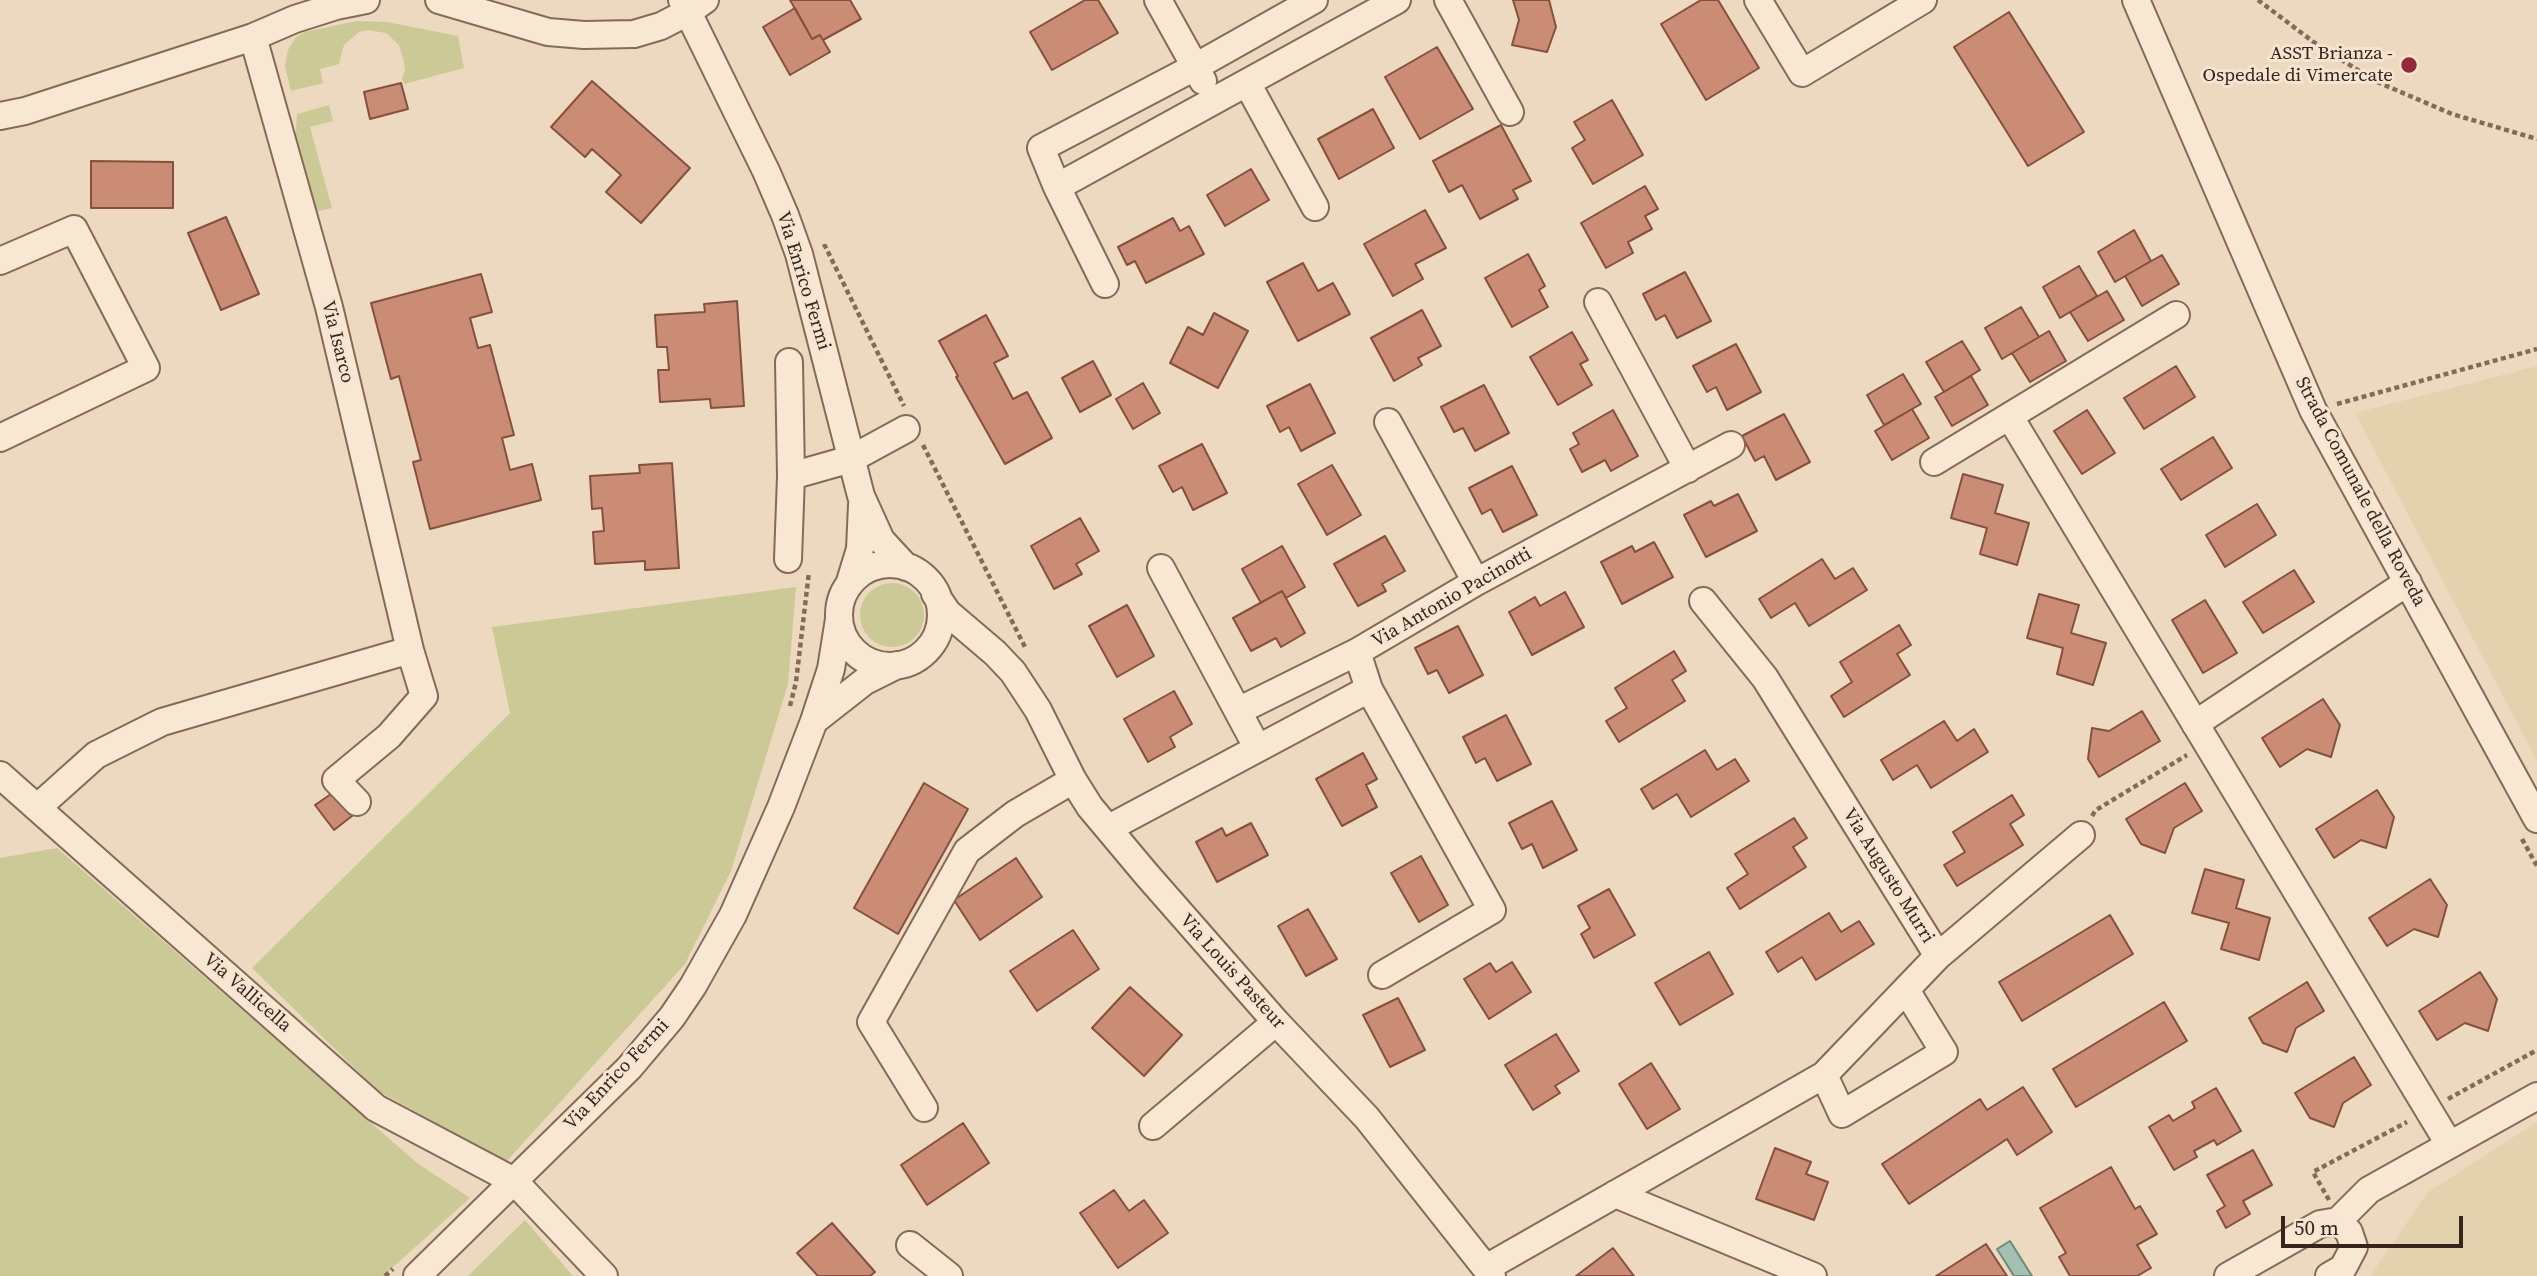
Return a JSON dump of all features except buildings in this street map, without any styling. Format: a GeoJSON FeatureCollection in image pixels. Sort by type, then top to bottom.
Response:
{"type":"FeatureCollection","features":[{"type":"Feature","properties":{"kind":"street"},"geometry":{"type":"LineString","coordinates":[[0,116],[25,111],[253,37],[295,19],[336,6],[366,0]]}},
{"type":"Feature","properties":{"kind":"street"},"geometry":{"type":"LineString","coordinates":[[439,0],[548,32],[583,35],[634,34],[661,26],[692,4]]}},
{"type":"Feature","properties":{"kind":"street"},"geometry":{"type":"LineString","coordinates":[[1158,0],[1214,101]]}},
{"type":"Feature","properties":{"kind":"street"},"geometry":{"type":"LineString","coordinates":[[1105,284],[1057,187],[1041,148],[1195,67],[1314,0]]}},
{"type":"Feature","properties":{"kind":"street"},"geometry":{"type":"LineString","coordinates":[[1057,187],[1397,0]]}},
{"type":"Feature","properties":{"kind":"street"},"geometry":{"type":"LineString","coordinates":[[1448,0],[1510,112]]}},
{"type":"Feature","properties":{"kind":"street"},"geometry":{"type":"LineString","coordinates":[[1758,0],[1802,73],[1923,0]]}},
{"type":"Feature","properties":{"kind":"street","name":"Strada Comunale della Roveda"},"geometry":{"type":"LineString","coordinates":[[2136,0],[2313,410],[2537,819]]}},
{"type":"Feature","properties":{"kind":"street","name":"Via Enrico Fermi"},"geometry":{"type":"LineString","coordinates":[[692,4],[766,171],[799,254],[861,496],[881,540],[906,567]]}},
{"type":"Feature","properties":{"kind":"street","name":"Via Isarco"},"geometry":{"type":"LineString","coordinates":[[253,37],[329,307],[410,650],[424,696],[388,736],[337,780],[357,802]]}},
{"type":"Feature","properties":{"kind":"street"},"geometry":{"type":"LineString","coordinates":[[1247,83],[1315,207]]}},
{"type":"Feature","properties":{"kind":"street"},"geometry":{"type":"LineString","coordinates":[[0,261],[74,229],[146,368],[0,438]]}},
{"type":"Feature","properties":{"kind":"street"},"geometry":{"type":"LineString","coordinates":[[1598,302],[1688,469]]}},
{"type":"Feature","properties":{"kind":"street"},"geometry":{"type":"LineString","coordinates":[[1934,462],[2176,315]]}},
{"type":"Feature","properties":{"kind":"street"},"geometry":{"type":"LineString","coordinates":[[789,362],[792,476],[798,559]]}},
{"type":"Feature","properties":{"kind":"street"},"geometry":{"type":"LineString","coordinates":[[2010,417],[2449,1144]]}},
{"type":"Feature","properties":{"kind":"street"},"geometry":{"type":"LineString","coordinates":[[1388,422],[1476,582]]}},
{"type":"Feature","properties":{"kind":"street"},"geometry":{"type":"LineString","coordinates":[[792,476],[852,458],[910,424]]}},
{"type":"Feature","properties":{"kind":"street","name":"Via Antonio Pacinotti"},"geometry":{"type":"LineString","coordinates":[[1382,975],[1492,910],[1369,689],[1357,652],[1476,582],[1731,445]]}},
{"type":"Feature","properties":{"kind":"street","name":"Via Enrico Fermi"},"geometry":{"type":"LineString","coordinates":[[849,585],[860,549],[861,496]]}},
{"type":"Feature","properties":{"kind":"street"},"geometry":{"type":"LineString","coordinates":[[898,665],[877,664],[859,655],[844,637],[839,619],[841,601],[849,585],[862,572],[888,564],[906,567],[923,577],[935,594],[940,608],[940,624],[935,638],[925,651]]}},
{"type":"Feature","properties":{"kind":"street"},"geometry":{"type":"LineString","coordinates":[[1161,568],[1257,747]]}},
{"type":"Feature","properties":{"kind":"street"},"geometry":{"type":"LineString","coordinates":[[2201,734],[2408,582]]}},
{"type":"Feature","properties":{"kind":"street","name":"Via Louis Pasteur"},"geometry":{"type":"LineString","coordinates":[[935,594],[948,613],[1013,672],[1038,710],[1073,780],[1090,807],[1276,1021],[1367,1118],[1489,1272]]}},
{"type":"Feature","properties":{"kind":"street","name":"Via Augusto Murri"},"geometry":{"type":"LineString","coordinates":[[1489,1272],[1615,1194],[1824,1075],[1938,956],[1765,678],[1703,601]]}},
{"type":"Feature","properties":{"kind":"street","name":"Via Enrico Fermi"},"geometry":{"type":"LineString","coordinates":[[406,1271],[514,1181],[629,1068],[672,1017],[693,986],[711,957],[757,865],[814,721],[834,655],[839,619]]}},
{"type":"Feature","properties":{"kind":"street"},"geometry":{"type":"LineString","coordinates":[[814,721],[865,681],[911,661],[925,651],[939,646],[959,645],[995,653]]}},
{"type":"Feature","properties":{"kind":"street"},"geometry":{"type":"LineString","coordinates":[[38,807],[96,755],[162,722],[410,650]]}},
{"type":"Feature","properties":{"kind":"street"},"geometry":{"type":"LineString","coordinates":[[1238,711],[1357,652]]}},
{"type":"Feature","properties":{"kind":"street"},"geometry":{"type":"LineString","coordinates":[[1109,828],[1369,689]]}},
{"type":"Feature","properties":{"kind":"street","name":"Via Vallicella"},"geometry":{"type":"LineString","coordinates":[[0,775],[376,1108],[514,1181],[604,1276]]}},
{"type":"Feature","properties":{"kind":"street"},"geometry":{"type":"LineString","coordinates":[[924,1108],[871,1022],[967,851],[1015,814],[1073,780]]}},
{"type":"Feature","properties":{"kind":"street"},"geometry":{"type":"LineString","coordinates":[[1938,956],[2081,835]]}},
{"type":"Feature","properties":{"kind":"street"},"geometry":{"type":"LineString","coordinates":[[1824,1075],[1842,1114],[1944,1052],[1906,990]]}},
{"type":"Feature","properties":{"kind":"street"},"geometry":{"type":"LineString","coordinates":[[1153,1126],[1276,1021]]}},
{"type":"Feature","properties":{"kind":"street"},"geometry":{"type":"LineString","coordinates":[[2228,1276],[2320,1224],[2338,1221],[2369,1190],[2537,1096]]}},
{"type":"Feature","properties":{"kind":"street"},"geometry":{"type":"LineString","coordinates":[[1615,1194],[1813,1276]]}},
{"type":"Feature","properties":{"kind":"street"},"geometry":{"type":"LineString","coordinates":[[2329,1276],[2343,1268],[2354,1247],[2349,1231],[2338,1221]]}},
{"type":"Feature","properties":{"kind":"street"},"geometry":{"type":"LineString","coordinates":[[910,1245],[949,1276]]}},
{"type":"Feature","properties":{"kind":"path"},"geometry":{"type":"LineString","coordinates":[[2259,0],[2315,43],[2375,81],[2452,114],[2537,139]]}},
{"type":"Feature","properties":{"kind":"path"},"geometry":{"type":"LineString","coordinates":[[799,254],[825,246],[910,424],[1028,653]]}},
{"type":"Feature","properties":{"kind":"path"},"geometry":{"type":"LineString","coordinates":[[2313,410],[2537,349]]}},
{"type":"Feature","properties":{"kind":"path"},"geometry":{"type":"LineString","coordinates":[[790,708],[796,682],[808,585],[798,559]]}},
{"type":"Feature","properties":{"kind":"path"},"geometry":{"type":"LineString","coordinates":[[2081,835],[2096,810],[2201,734]]}},
{"type":"Feature","properties":{"kind":"path"},"geometry":{"type":"LineString","coordinates":[[385,1276],[406,1271]]}},
{"type":"Feature","properties":{"kind":"shaded area"},"geometry":{"type":"Polygon","coordinates":[[[357,21],[387,22],[458,36],[464,68],[404,84],[404,62],[399,45],[386,33],[368,30],[359,32],[344,45],[339,64],[320,69],[323,83],[291,91],[285,66],[288,50],[296,37],[305,32],[357,21]]]}},
{"type":"Feature","properties":{"kind":"shaded area"},"geometry":{"type":"Polygon","coordinates":[[[329,105],[333,121],[310,127],[332,208],[314,212],[295,142],[297,114],[329,105]]]}},
{"type":"Feature","properties":{"kind":"shaded area"},"geometry":{"type":"Polygon","coordinates":[[[2537,366],[2537,761],[2355,413],[2537,366]]]}},
{"type":"Feature","properties":{"kind":"shaded area"},"geometry":{"type":"Polygon","coordinates":[[[892,583],[910,589],[918,597],[924,615],[918,633],[910,641],[892,647],[874,641],[866,633],[860,615],[866,597],[874,589],[892,583]]]}},
{"type":"Feature","properties":{"kind":"shaded area"},"geometry":{"type":"Polygon","coordinates":[[[796,587],[788,684],[731,871],[685,964],[506,1162],[377,1090],[252,968],[510,713],[492,627],[796,587]]]}},
{"type":"Feature","properties":{"kind":"shaded area"},"geometry":{"type":"Polygon","coordinates":[[[57,848],[417,1163],[470,1198],[383,1276],[0,1276],[0,858],[57,848]]]}},
{"type":"Feature","properties":{"kind":"shaded area"},"geometry":{"type":"Polygon","coordinates":[[[2537,1122],[2537,1276],[2370,1276],[2428,1192],[2537,1122]]]}},
{"type":"Feature","properties":{"kind":"shaded area"},"geometry":{"type":"Polygon","coordinates":[[[525,1220],[573,1276],[468,1276],[525,1220]]]}},
{"type":"Feature","properties":{"kind":"shaded area"},"geometry":{"type":"Polygon","coordinates":[[[2010,1241],[2032,1276],[2014,1276],[1997,1249],[2010,1241]]]}},
{"type":"Feature","properties":{"kind":"place","name":"ASST Brianza - Ospedale di Vimercate"},"geometry":{"type":"Point","coordinates":[2409,65]}}]}
